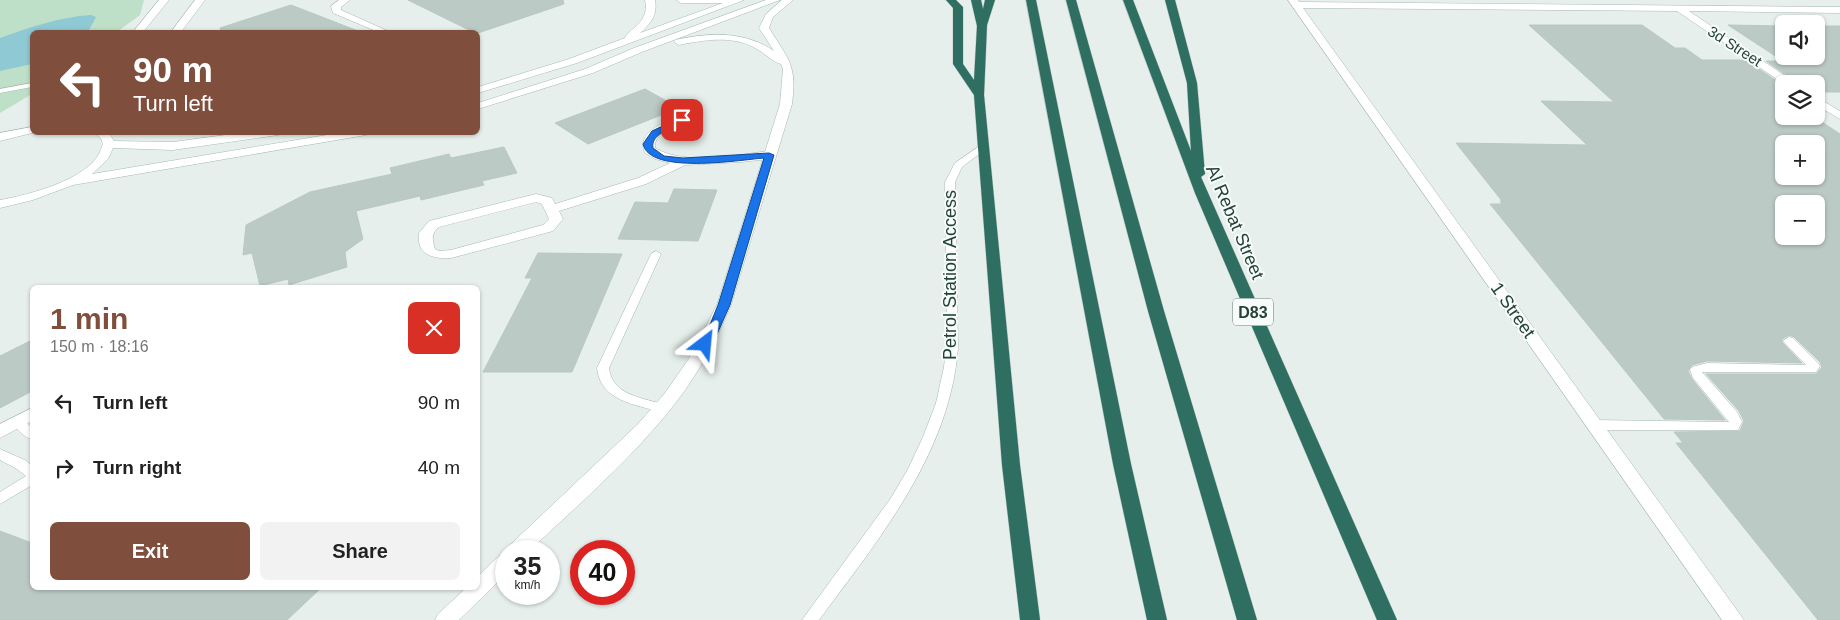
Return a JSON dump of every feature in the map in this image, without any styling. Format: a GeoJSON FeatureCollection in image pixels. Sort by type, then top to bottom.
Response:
{"type":"FeatureCollection","features":[{"type":"Feature","properties":{"kind":"highway"},"geometry":{"type":"LineString","coordinates":[[951,0],[958,7],[958,64],[979,95]]}},
{"type":"Feature","properties":{"kind":"highway"},"geometry":{"type":"LineString","coordinates":[[976,0],[982,26]]}},
{"type":"Feature","properties":{"kind":"highway"},"geometry":{"type":"LineString","coordinates":[[990,0],[982,26],[979,95],[1011,465],[1030,620]]}},
{"type":"Feature","properties":{"kind":"highway"},"geometry":{"type":"LineString","coordinates":[[1032,0],[1118,445],[1157,620]]}},
{"type":"Feature","properties":{"kind":"highway"},"geometry":{"type":"LineString","coordinates":[[1071,0],[1122,193],[1196,455],[1247,620]]}},
{"type":"Feature","properties":{"kind":"highway","name":"Al Rebat Street"},"geometry":{"type":"LineString","coordinates":[[1128,0],[1201,193],[1387,620]]}},
{"type":"Feature","properties":{"kind":"highway"},"geometry":{"type":"LineString","coordinates":[[1170,0],[1192,83],[1201,193]]}},
{"type":"Feature","properties":{"kind":"street"},"geometry":{"type":"LineString","coordinates":[[140,30],[164,0]]}},
{"type":"Feature","properties":{"kind":"street"},"geometry":{"type":"LineString","coordinates":[[178,30],[200,0]]}},
{"type":"Feature","properties":{"kind":"street"},"geometry":{"type":"LineString","coordinates":[[344,0],[336,6],[336,11],[380,30]]}},
{"type":"Feature","properties":{"kind":"street"},"geometry":{"type":"LineString","coordinates":[[623,43],[650,16],[652,7],[650,0]]}},
{"type":"Feature","properties":{"kind":"street"},"geometry":{"type":"LineString","coordinates":[[681,0],[724,0]]}},
{"type":"Feature","properties":{"kind":"street"},"geometry":{"type":"LineString","coordinates":[[480,89],[548,69],[739,0]]}},
{"type":"Feature","properties":{"kind":"street"},"geometry":{"type":"LineString","coordinates":[[480,105],[552,84],[638,50],[775,0]]}},
{"type":"Feature","properties":{"kind":"street"},"geometry":{"type":"LineString","coordinates":[[528,540],[637,435],[662,408],[682,381],[712,332],[724,305],[786,104],[790,82],[789,66],[786,58],[764,28],[769,16],[788,0]]}},
{"type":"Feature","properties":{"kind":"street"},"geometry":{"type":"LineString","coordinates":[[1294,3],[1840,10]]}},
{"type":"Feature","properties":{"kind":"street","name":"1 Street"},"geometry":{"type":"LineString","coordinates":[[1294,3],[1734,620]]}},
{"type":"Feature","properties":{"kind":"street","name":"3d Street"},"geometry":{"type":"LineString","coordinates":[[1678,8],[1778,75]]}},
{"type":"Feature","properties":{"kind":"street"},"geometry":{"type":"LineString","coordinates":[[638,50],[707,37],[734,39],[754,43],[772,53],[789,66]]}},
{"type":"Feature","properties":{"kind":"street"},"geometry":{"type":"LineString","coordinates":[[1825,106],[1840,116]]}},
{"type":"Feature","properties":{"kind":"street"},"geometry":{"type":"LineString","coordinates":[[682,120],[655,133],[648,144],[649,150],[662,158],[683,161],[769,155]]}},
{"type":"Feature","properties":{"kind":"street"},"geometry":{"type":"LineString","coordinates":[[2,136],[30,124]]}},
{"type":"Feature","properties":{"kind":"street"},"geometry":{"type":"LineString","coordinates":[[2,136],[30,130]]}},
{"type":"Feature","properties":{"kind":"street"},"geometry":{"type":"LineString","coordinates":[[1,205],[68,182],[95,166],[103,158],[109,144],[107,137],[104,135]]}},
{"type":"Feature","properties":{"kind":"street"},"geometry":{"type":"LineString","coordinates":[[109,144],[173,146],[256,135]]}},
{"type":"Feature","properties":{"kind":"street"},"geometry":{"type":"LineString","coordinates":[[68,182],[271,150],[350,135]]}},
{"type":"Feature","properties":{"kind":"street"},"geometry":{"type":"LineString","coordinates":[[551,209],[642,181],[683,161]]}},
{"type":"Feature","properties":{"kind":"street"},"geometry":{"type":"LineString","coordinates":[[530,199],[545,199],[551,209],[556,219],[548,228],[451,254],[432,254],[429,251],[424,236],[429,228],[441,221],[530,199]]}},
{"type":"Feature","properties":{"kind":"street"},"geometry":{"type":"LineString","coordinates":[[0,432],[26,418]]}},
{"type":"Feature","properties":{"kind":"street"},"geometry":{"type":"LineString","coordinates":[[480,587],[495,573]]}},
{"type":"Feature","properties":{"kind":"street"},"geometry":{"type":"LineString","coordinates":[[446,620],[477,590]]}},
{"type":"Feature","properties":{"kind":"lane"},"geometry":{"type":"LineString","coordinates":[[0,91],[30,85]]}},
{"type":"Feature","properties":{"kind":"lane","name":"Petrol Station Access"},"geometry":{"type":"LineString","coordinates":[[810,620],[892,508],[910,478],[936,420],[945,393],[952,343],[951,177],[958,166],[984,146]]}},
{"type":"Feature","properties":{"kind":"lane"},"geometry":{"type":"LineString","coordinates":[[656,254],[603,368],[603,375],[604,382],[615,392],[662,408]]}},
{"type":"Feature","properties":{"kind":"lane"},"geometry":{"type":"LineString","coordinates":[[1594,425],[1733,427],[1736,422],[1697,375],[1696,370],[1707,367],[1812,369],[1814,366],[1789,341]]}},
{"type":"Feature","properties":{"kind":"lane"},"geometry":{"type":"LineString","coordinates":[[0,454],[22,465],[30,472]]}},
{"type":"Feature","properties":{"kind":"lane"},"geometry":{"type":"LineString","coordinates":[[0,499],[30,479]]}},
{"type":"Feature","properties":{"kind":"green space"},"geometry":{"type":"Polygon","coordinates":[[[0,0],[144,0],[140,15],[120,30],[30,30],[30,95],[0,113],[0,0]]]}},
{"type":"Feature","properties":{"kind":"water"},"geometry":{"type":"Polygon","coordinates":[[[91,15],[96,17],[89,30],[30,30],[30,64],[0,71],[0,38],[45,23],[91,15]]]}},
{"type":"Feature","properties":{"kind":"building"},"geometry":{"type":"Polygon","coordinates":[[[408,0],[563,0],[564,4],[480,32],[480,30],[469,30],[408,0]]]}},
{"type":"Feature","properties":{"kind":"building"},"geometry":{"type":"Polygon","coordinates":[[[291,5],[355,30],[220,30],[220,28],[291,5]]]}},
{"type":"Feature","properties":{"kind":"building"},"geometry":{"type":"Polygon","coordinates":[[[1529,25],[1642,25],[1675,48],[1685,48],[1702,60],[1746,60],[1775,80],[1775,125],[1825,124],[1840,134],[1840,620],[1818,620],[1676,443],[1683,443],[1674,432],[1740,431],[1744,421],[1739,411],[1706,374],[1816,374],[1822,367],[1820,362],[1794,337],[1789,335],[1782,339],[1782,342],[1802,363],[1707,361],[1692,365],[1688,371],[1692,379],[1725,420],[1664,419],[1490,204],[1502,204],[1500,201],[1502,201],[1456,143],[1587,145],[1541,101],[1614,102],[1529,25]]]}},
{"type":"Feature","properties":{"kind":"building"},"geometry":{"type":"Polygon","coordinates":[[[1728,25],[1775,26],[1775,56],[1728,25]]]}},
{"type":"Feature","properties":{"kind":"building"},"geometry":{"type":"Polygon","coordinates":[[[1825,26],[1840,26],[1840,92],[1825,92],[1825,75],[1786,75],[1766,61],[1775,61],[1775,65],[1825,65],[1825,26]]]}},
{"type":"Feature","properties":{"kind":"building"},"geometry":{"type":"Polygon","coordinates":[[[645,89],[679,108],[588,144],[555,123],[645,89]]]}},
{"type":"Feature","properties":{"kind":"building"},"geometry":{"type":"Polygon","coordinates":[[[504,147],[517,173],[482,181],[484,185],[421,200],[420,196],[356,211],[363,239],[345,252],[347,267],[289,285],[288,279],[260,285],[252,253],[243,255],[246,225],[310,192],[392,174],[390,168],[449,154],[451,158],[504,147]]]}},
{"type":"Feature","properties":{"kind":"building"},"geometry":{"type":"Polygon","coordinates":[[[674,189],[717,190],[698,241],[618,239],[635,202],[668,203],[674,189]]]}},
{"type":"Feature","properties":{"kind":"building"},"geometry":{"type":"Polygon","coordinates":[[[538,253],[622,254],[572,372],[483,372],[532,278],[525,278],[538,253]]]}},
{"type":"Feature","properties":{"kind":"building"},"geometry":{"type":"Polygon","coordinates":[[[30,341],[30,392],[0,408],[0,356],[30,341]]]}},
{"type":"Feature","properties":{"kind":"building"},"geometry":{"type":"Polygon","coordinates":[[[0,531],[30,542],[30,590],[319,590],[287,620],[0,620],[0,531]]]}},
{"type":"Feature","properties":{"kind":"route"},"geometry":{"type":"LineString","coordinates":[[682,120],[655,133],[650,138],[649,150],[662,158],[683,161],[769,155],[724,305],[705,344]]}}]}
